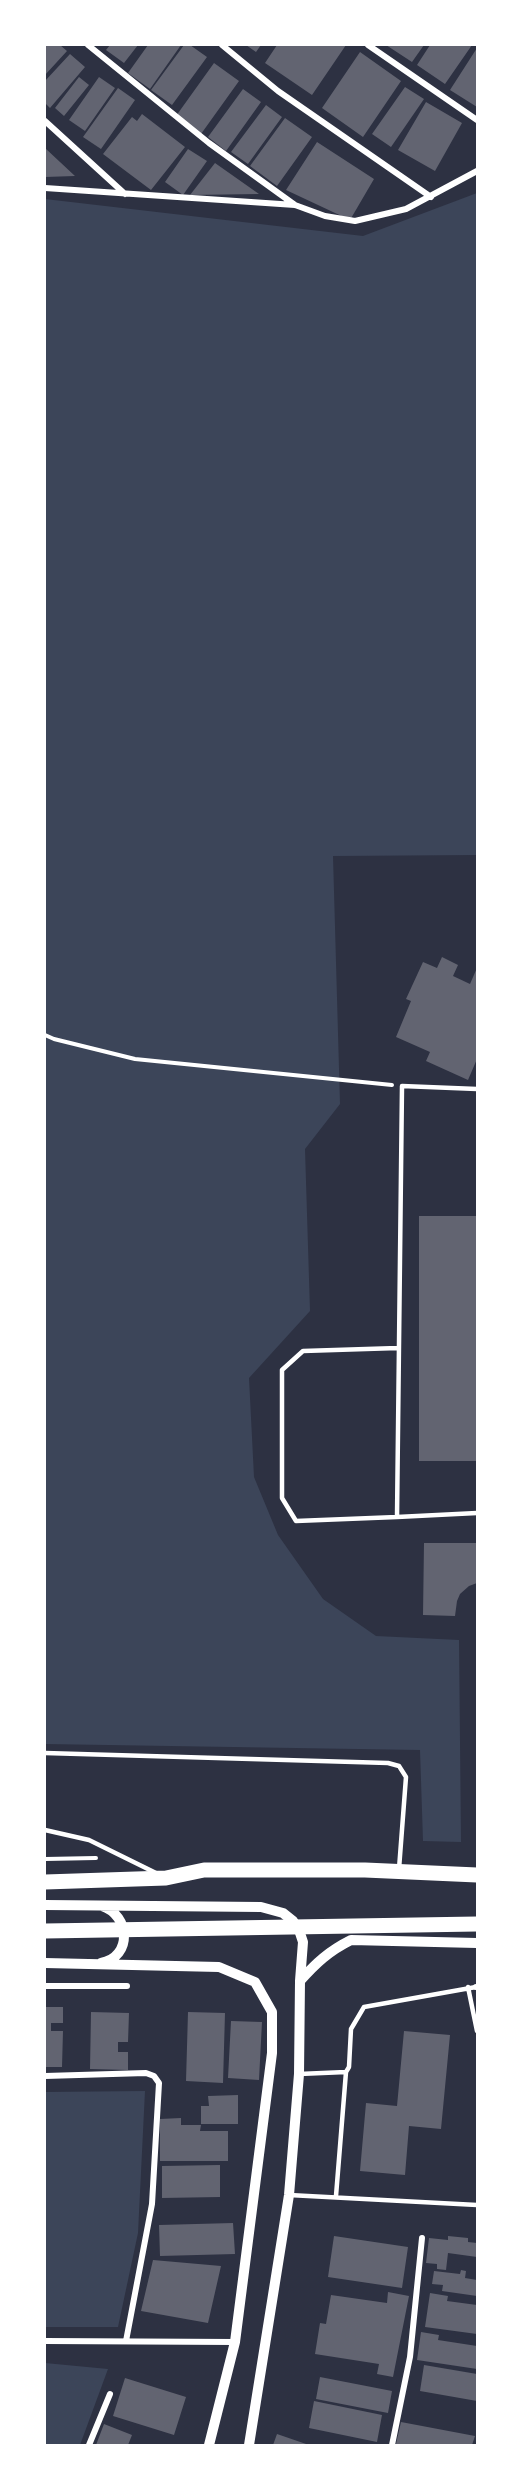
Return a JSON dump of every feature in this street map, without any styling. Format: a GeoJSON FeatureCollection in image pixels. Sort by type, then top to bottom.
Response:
{"type":"FeatureCollection","features":[{"type":"Feature","properties":{"kind":"main road"},"geometry":{"type":"LineString","coordinates":[[45,1882],[166,1878],[204,1870],[365,1870],[477,1875]]}},
{"type":"Feature","properties":{"kind":"main road"},"geometry":{"type":"LineString","coordinates":[[45,1931],[477,1924]]}},
{"type":"Feature","properties":{"kind":"street"},"geometry":{"type":"LineString","coordinates":[[88,45],[209,143],[295,206]]}},
{"type":"Feature","properties":{"kind":"street"},"geometry":{"type":"LineString","coordinates":[[222,45],[278,91],[431,197]]}},
{"type":"Feature","properties":{"kind":"street"},"geometry":{"type":"LineString","coordinates":[[368,45],[477,120]]}},
{"type":"Feature","properties":{"kind":"street"},"geometry":{"type":"LineString","coordinates":[[45,121],[126,194]]}},
{"type":"Feature","properties":{"kind":"street"},"geometry":{"type":"LineString","coordinates":[[45,188],[295,206],[325,216],[355,221],[406,209],[477,171]]}},
{"type":"Feature","properties":{"kind":"street"},"geometry":{"type":"LineString","coordinates":[[45,1905],[261,1907],[283,1913],[299,1930],[303,1942],[300,1981],[299,2074],[289,2195],[249,2445]]}},
{"type":"Feature","properties":{"kind":"street"},"geometry":{"type":"LineString","coordinates":[[94,1964],[107,1962],[118,1954],[124,1943],[125,1930],[120,1918],[111,1909],[99,1905]]}},
{"type":"Feature","properties":{"kind":"street"},"geometry":{"type":"LineString","coordinates":[[300,1981],[318,1960],[351,1940],[477,1943]]}},
{"type":"Feature","properties":{"kind":"street"},"geometry":{"type":"LineString","coordinates":[[45,1963],[219,1966],[255,1982],[272,2012],[272,2053],[235,2342],[209,2445]]}},
{"type":"Feature","properties":{"kind":"street"},"geometry":{"type":"LineString","coordinates":[[45,1986],[127,1986]]}},
{"type":"Feature","properties":{"kind":"street"},"geometry":{"type":"LineString","coordinates":[[45,2076],[146,2073],[154,2076],[159,2083],[152,2204],[126,2341]]}},
{"type":"Feature","properties":{"kind":"street"},"geometry":{"type":"LineString","coordinates":[[392,2445],[410,2357],[422,2238]]}},
{"type":"Feature","properties":{"kind":"street"},"geometry":{"type":"LineString","coordinates":[[45,2341],[235,2342]]}},
{"type":"Feature","properties":{"kind":"street"},"geometry":{"type":"LineString","coordinates":[[89,2445],[110,2394]]}},
{"type":"Feature","properties":{"kind":"lane"},"geometry":{"type":"LineString","coordinates":[[397,1517],[402,1086],[477,1089]]}},
{"type":"Feature","properties":{"kind":"lane"},"geometry":{"type":"LineString","coordinates":[[398,1348],[303,1351],[282,1370],[282,1498],[296,1521],[477,1513]]}},
{"type":"Feature","properties":{"kind":"lane"},"geometry":{"type":"LineString","coordinates":[[45,1753],[376,1763],[399,1766],[406,1777],[399,1872]]}},
{"type":"Feature","properties":{"kind":"lane"},"geometry":{"type":"LineString","coordinates":[[45,1830],[89,1840],[166,1878]]}},
{"type":"Feature","properties":{"kind":"lane"},"geometry":{"type":"LineString","coordinates":[[468,1987],[477,2031]]}},
{"type":"Feature","properties":{"kind":"lane"},"geometry":{"type":"LineString","coordinates":[[336,2196],[351,2029],[364,2007],[477,1987]]}},
{"type":"Feature","properties":{"kind":"lane"},"geometry":{"type":"LineString","coordinates":[[299,2074],[346,2072]]}},
{"type":"Feature","properties":{"kind":"lane"},"geometry":{"type":"LineString","coordinates":[[289,2195],[477,2205]]}},
{"type":"Feature","properties":{"kind":"path"},"geometry":{"type":"LineString","coordinates":[[45,1035],[54,1040],[135,1059],[402,1086]]}},
{"type":"Feature","properties":{"kind":"path"},"geometry":{"type":"LineString","coordinates":[[45,1859],[124,1857]]}},
{"type":"Feature","properties":{"kind":"shaded area"},"geometry":{"type":"Polygon","coordinates":[[[477,193],[477,855],[333,856],[340,1104],[305,1149],[310,1311],[249,1378],[254,1477],[278,1535],[323,1599],[376,1636],[459,1640],[461,1842],[423,1841],[420,1750],[45,1744],[45,199],[363,236],[477,193]]]}},
{"type":"Feature","properties":{"kind":"shaded area"},"geometry":{"type":"Polygon","coordinates":[[[145,2091],[138,2233],[118,2327],[45,2327],[45,2092],[145,2091]]]}},
{"type":"Feature","properties":{"kind":"shaded area"},"geometry":{"type":"Polygon","coordinates":[[[45,2363],[108,2369],[80,2445],[45,2445],[45,2363]]]}},
{"type":"Feature","properties":{"kind":"building"},"geometry":{"type":"Polygon","coordinates":[[[45,45],[60,45],[67,51],[45,75],[45,45]]]}},
{"type":"Feature","properties":{"kind":"building"},"geometry":{"type":"Polygon","coordinates":[[[110,45],[138,45],[124,63],[106,50],[110,45]]]}},
{"type":"Feature","properties":{"kind":"building"},"geometry":{"type":"Polygon","coordinates":[[[148,45],[181,45],[150,89],[128,73],[148,45]]]}},
{"type":"Feature","properties":{"kind":"building"},"geometry":{"type":"Polygon","coordinates":[[[184,45],[190,45],[207,57],[172,105],[151,90],[184,45]]]}},
{"type":"Feature","properties":{"kind":"building"},"geometry":{"type":"Polygon","coordinates":[[[246,45],[261,45],[256,52],[246,45]]]}},
{"type":"Feature","properties":{"kind":"building"},"geometry":{"type":"Polygon","coordinates":[[[277,45],[346,45],[312,95],[265,63],[277,45]]]}},
{"type":"Feature","properties":{"kind":"building"},"geometry":{"type":"Polygon","coordinates":[[[386,45],[424,45],[412,62],[386,45]]]}},
{"type":"Feature","properties":{"kind":"building"},"geometry":{"type":"Polygon","coordinates":[[[430,45],[472,45],[445,84],[417,65],[430,45]]]}},
{"type":"Feature","properties":{"kind":"building"},"geometry":{"type":"Polygon","coordinates":[[[477,48],[477,107],[450,90],[477,48]]]}},
{"type":"Feature","properties":{"kind":"building"},"geometry":{"type":"Polygon","coordinates":[[[360,52],[401,81],[363,137],[322,108],[360,52]]]}},
{"type":"Feature","properties":{"kind":"building"},"geometry":{"type":"Polygon","coordinates":[[[70,54],[85,67],[50,108],[45,103],[45,81],[70,54]]]}},
{"type":"Feature","properties":{"kind":"building"},"geometry":{"type":"Polygon","coordinates":[[[214,63],[239,81],[201,134],[176,116],[214,63]]]}},
{"type":"Feature","properties":{"kind":"building"},"geometry":{"type":"Polygon","coordinates":[[[79,77],[89,85],[64,116],[55,108],[79,77]]]}},
{"type":"Feature","properties":{"kind":"building"},"geometry":{"type":"Polygon","coordinates":[[[99,77],[115,88],[85,131],[69,120],[99,77]]]}},
{"type":"Feature","properties":{"kind":"building"},"geometry":{"type":"Polygon","coordinates":[[[405,87],[424,99],[391,147],[372,134],[405,87]]]}},
{"type":"Feature","properties":{"kind":"building"},"geometry":{"type":"Polygon","coordinates":[[[118,88],[135,100],[101,149],[83,137],[118,88]]]}},
{"type":"Feature","properties":{"kind":"building"},"geometry":{"type":"Polygon","coordinates":[[[243,89],[261,102],[226,151],[208,137],[243,89]]]}},
{"type":"Feature","properties":{"kind":"building"},"geometry":{"type":"Polygon","coordinates":[[[426,102],[462,123],[435,171],[398,150],[426,102]]]}},
{"type":"Feature","properties":{"kind":"building"},"geometry":{"type":"Polygon","coordinates":[[[266,105],[282,117],[248,164],[231,152],[266,105]]]}},
{"type":"Feature","properties":{"kind":"building"},"geometry":{"type":"Polygon","coordinates":[[[142,114],[185,147],[151,190],[103,154],[132,117],[137,121],[142,114]]]}},
{"type":"Feature","properties":{"kind":"building"},"geometry":{"type":"Polygon","coordinates":[[[285,118],[312,137],[277,186],[250,166],[285,118]]]}},
{"type":"Feature","properties":{"kind":"building"},"geometry":{"type":"Polygon","coordinates":[[[317,142],[374,179],[350,220],[286,190],[317,142]]]}},
{"type":"Feature","properties":{"kind":"building"},"geometry":{"type":"Polygon","coordinates":[[[45,148],[75,176],[45,177],[45,148]]]}},
{"type":"Feature","properties":{"kind":"building"},"geometry":{"type":"Polygon","coordinates":[[[188,149],[207,161],[183,195],[165,182],[188,149]]]}},
{"type":"Feature","properties":{"kind":"building"},"geometry":{"type":"Polygon","coordinates":[[[215,163],[259,194],[190,195],[215,163]]]}},
{"type":"Feature","properties":{"kind":"building"},"geometry":{"type":"Polygon","coordinates":[[[442,957],[458,965],[453,976],[470,984],[477,968],[477,1059],[468,1080],[426,1061],[430,1052],[396,1037],[411,1001],[406,999],[423,962],[437,968],[442,957]]]}},
{"type":"Feature","properties":{"kind":"building"},"geometry":{"type":"Polygon","coordinates":[[[419,1216],[477,1216],[477,1461],[419,1461],[419,1216]]]}},
{"type":"Feature","properties":{"kind":"building"},"geometry":{"type":"Polygon","coordinates":[[[424,1543],[477,1543],[477,1583],[469,1586],[460,1594],[455,1616],[423,1615],[424,1543]]]}},
{"type":"Feature","properties":{"kind":"building"},"geometry":{"type":"Polygon","coordinates":[[[45,2007],[63,2007],[63,2023],[51,2023],[51,2031],[63,2031],[62,2067],[45,2067],[45,2007]]]}},
{"type":"Feature","properties":{"kind":"building"},"geometry":{"type":"Polygon","coordinates":[[[91,2012],[129,2013],[128,2042],[118,2042],[118,2052],[128,2052],[128,2070],[90,2069],[91,2012]]]}},
{"type":"Feature","properties":{"kind":"building"},"geometry":{"type":"Polygon","coordinates":[[[188,2012],[225,2013],[223,2083],[186,2081],[188,2012]]]}},
{"type":"Feature","properties":{"kind":"building"},"geometry":{"type":"Polygon","coordinates":[[[231,2021],[262,2022],[259,2080],[228,2078],[231,2021]]]}},
{"type":"Feature","properties":{"kind":"building"},"geometry":{"type":"Polygon","coordinates":[[[404,2031],[450,2035],[441,2129],[409,2126],[405,2175],[360,2171],[366,2103],[397,2106],[404,2031]]]}},
{"type":"Feature","properties":{"kind":"building"},"geometry":{"type":"Polygon","coordinates":[[[238,2095],[238,2124],[201,2124],[201,2106],[209,2106],[208,2096],[238,2095]]]}},
{"type":"Feature","properties":{"kind":"building"},"geometry":{"type":"Polygon","coordinates":[[[181,2118],[181,2125],[201,2125],[200,2131],[228,2131],[228,2161],[160,2161],[160,2119],[181,2118]]]}},
{"type":"Feature","properties":{"kind":"building"},"geometry":{"type":"Polygon","coordinates":[[[220,2165],[220,2197],[162,2198],[162,2166],[220,2165]]]}},
{"type":"Feature","properties":{"kind":"building"},"geometry":{"type":"Polygon","coordinates":[[[233,2223],[235,2254],[160,2256],[159,2225],[233,2223]]]}},
{"type":"Feature","properties":{"kind":"building"},"geometry":{"type":"Polygon","coordinates":[[[334,2236],[408,2247],[402,2288],[328,2277],[334,2236]]]}},
{"type":"Feature","properties":{"kind":"building"},"geometry":{"type":"Polygon","coordinates":[[[448,2236],[468,2238],[468,2242],[477,2243],[477,2257],[448,2253],[446,2270],[437,2269],[437,2264],[426,2263],[429,2238],[448,2240],[448,2236]]]}},
{"type":"Feature","properties":{"kind":"building"},"geometry":{"type":"Polygon","coordinates":[[[153,2260],[221,2266],[208,2323],[141,2311],[153,2260]]]}},
{"type":"Feature","properties":{"kind":"building"},"geometry":{"type":"Polygon","coordinates":[[[461,2270],[466,2271],[465,2278],[477,2280],[477,2296],[442,2291],[443,2285],[432,2284],[434,2271],[460,2274],[461,2270]]]}},
{"type":"Feature","properties":{"kind":"building"},"geometry":{"type":"Polygon","coordinates":[[[388,2292],[409,2296],[393,2377],[377,2374],[379,2364],[315,2354],[320,2323],[326,2324],[331,2295],[387,2303],[388,2292]]]}},
{"type":"Feature","properties":{"kind":"building"},"geometry":{"type":"Polygon","coordinates":[[[430,2293],[448,2296],[447,2301],[477,2305],[477,2334],[425,2327],[430,2293]]]}},
{"type":"Feature","properties":{"kind":"building"},"geometry":{"type":"Polygon","coordinates":[[[421,2332],[439,2335],[438,2340],[477,2346],[477,2369],[417,2360],[421,2332]]]}},
{"type":"Feature","properties":{"kind":"building"},"geometry":{"type":"Polygon","coordinates":[[[424,2365],[477,2374],[477,2401],[420,2391],[424,2365]]]}},
{"type":"Feature","properties":{"kind":"building"},"geometry":{"type":"Polygon","coordinates":[[[320,2377],[392,2391],[388,2413],[316,2399],[320,2377]]]}},
{"type":"Feature","properties":{"kind":"building"},"geometry":{"type":"Polygon","coordinates":[[[125,2378],[186,2397],[174,2435],[113,2416],[125,2378]]]}},
{"type":"Feature","properties":{"kind":"building"},"geometry":{"type":"Polygon","coordinates":[[[314,2401],[382,2415],[377,2442],[309,2428],[314,2401]]]}},
{"type":"Feature","properties":{"kind":"building"},"geometry":{"type":"Polygon","coordinates":[[[401,2422],[475,2436],[472,2445],[396,2444],[401,2422]]]}},
{"type":"Feature","properties":{"kind":"building"},"geometry":{"type":"Polygon","coordinates":[[[104,2424],[132,2435],[128,2445],[96,2445],[104,2424]]]}},
{"type":"Feature","properties":{"kind":"building"},"geometry":{"type":"Polygon","coordinates":[[[277,2434],[309,2445],[273,2445],[277,2434]]]}}]}
